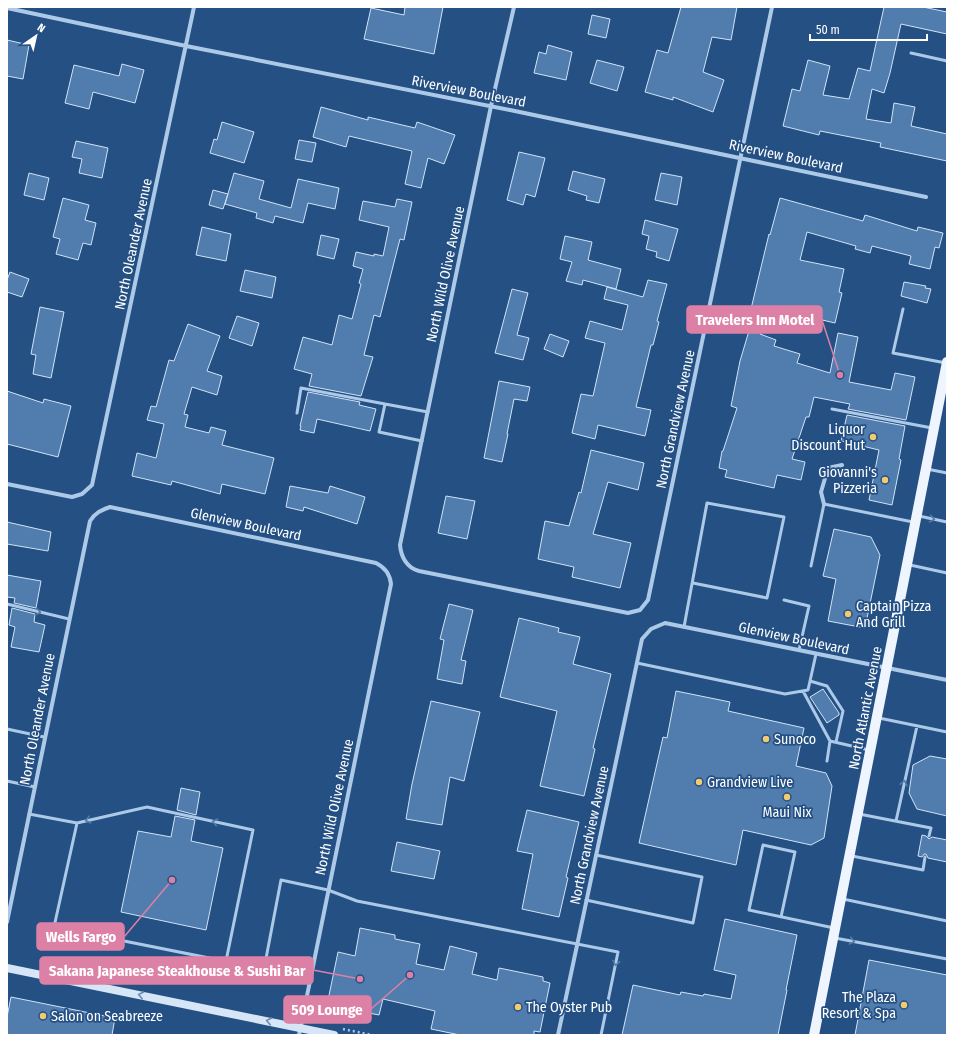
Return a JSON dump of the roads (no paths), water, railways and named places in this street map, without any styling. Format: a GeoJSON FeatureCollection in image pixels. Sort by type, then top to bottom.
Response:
{"type":"FeatureCollection","features":[{"type":"Feature","properties":{"kind":"main road","name":"North Atlantic Avenue"},"geometry":{"type":"LineString","coordinates":[[814,1035],[934,428],[945,388],[947,362]]}},
{"type":"Feature","properties":{"kind":"main road"},"geometry":{"type":"LineString","coordinates":[[7,968],[299,1031],[334,1035]]}},
{"type":"Feature","properties":{"kind":"street","name":"North Oleander Avenue"},"geometry":{"type":"LineString","coordinates":[[7,484],[72,497],[82,494],[92,486],[194,7]]}},
{"type":"Feature","properties":{"kind":"street","name":"North Wild Olive Avenue"},"geometry":{"type":"LineString","coordinates":[[400,546],[491,106],[514,7]]}},
{"type":"Feature","properties":{"kind":"street","name":"North Grandview Avenue"},"geometry":{"type":"LineString","coordinates":[[400,546],[402,557],[409,567],[419,571],[628,613],[640,610],[648,600],[772,7]]}},
{"type":"Feature","properties":{"kind":"street","name":"Riverview Boulevard"},"geometry":{"type":"LineString","coordinates":[[7,8],[186,46],[491,106],[926,197]]}},
{"type":"Feature","properties":{"kind":"street"},"geometry":{"type":"LineString","coordinates":[[824,504],[821,492],[828,468],[842,465]]}},
{"type":"Feature","properties":{"kind":"street","name":"Glenview Boulevard"},"geometry":{"type":"LineString","coordinates":[[90,521],[100,510],[110,506],[376,563],[387,572],[390,577],[391,584]]}},
{"type":"Feature","properties":{"kind":"street","name":"North Oleander Avenue"},"geometry":{"type":"LineString","coordinates":[[7,922],[68,619],[90,521]]}},
{"type":"Feature","properties":{"kind":"street","name":"North Wild Olive Avenue"},"geometry":{"type":"LineString","coordinates":[[299,1031],[391,584]]}},
{"type":"Feature","properties":{"kind":"street","name":"Glenview Boulevard"},"geometry":{"type":"LineString","coordinates":[[642,639],[652,629],[665,623],[947,680]]}},
{"type":"Feature","properties":{"kind":"street","name":"North Grandview Avenue"},"geometry":{"type":"LineString","coordinates":[[558,1035],[642,639]]}},
{"type":"Feature","properties":{"kind":"lane"},"geometry":{"type":"LineString","coordinates":[[911,53],[947,61]]}},
{"type":"Feature","properties":{"kind":"lane"},"geometry":{"type":"LineString","coordinates":[[903,309],[893,353],[947,362]]}},
{"type":"Feature","properties":{"kind":"lane"},"geometry":{"type":"LineString","coordinates":[[297,413],[301,388],[428,412]]}},
{"type":"Feature","properties":{"kind":"lane"},"geometry":{"type":"LineString","coordinates":[[385,404],[380,432],[422,441]]}},
{"type":"Feature","properties":{"kind":"lane"},"geometry":{"type":"LineString","coordinates":[[832,409],[934,428]]}},
{"type":"Feature","properties":{"kind":"lane"},"geometry":{"type":"LineString","coordinates":[[926,469],[947,473]]}},
{"type":"Feature","properties":{"kind":"lane"},"geometry":{"type":"LineString","coordinates":[[684,627],[707,503],[784,517],[767,598],[693,583]]}},
{"type":"Feature","properties":{"kind":"lane"},"geometry":{"type":"LineString","coordinates":[[811,566],[824,504],[916,519],[947,522]]}},
{"type":"Feature","properties":{"kind":"lane"},"geometry":{"type":"LineString","coordinates":[[907,565],[947,572]]}},
{"type":"Feature","properties":{"kind":"lane"},"geometry":{"type":"LineString","coordinates":[[784,600],[809,606],[799,650]]}},
{"type":"Feature","properties":{"kind":"lane"},"geometry":{"type":"LineString","coordinates":[[7,604],[68,619]]}},
{"type":"Feature","properties":{"kind":"lane"},"geometry":{"type":"LineString","coordinates":[[637,663],[785,694],[808,690],[816,654]]}},
{"type":"Feature","properties":{"kind":"lane"},"geometry":{"type":"LineString","coordinates":[[810,681],[827,686],[843,711],[836,742]]}},
{"type":"Feature","properties":{"kind":"lane"},"geometry":{"type":"LineString","coordinates":[[803,691],[830,741],[827,761]]}},
{"type":"Feature","properties":{"kind":"lane"},"geometry":{"type":"LineString","coordinates":[[877,718],[947,732]]}},
{"type":"Feature","properties":{"kind":"lane"},"geometry":{"type":"LineString","coordinates":[[896,821],[917,726]]}},
{"type":"Feature","properties":{"kind":"lane"},"geometry":{"type":"LineString","coordinates":[[7,729],[44,737]]}},
{"type":"Feature","properties":{"kind":"lane"},"geometry":{"type":"LineString","coordinates":[[830,741],[871,750]]}},
{"type":"Feature","properties":{"kind":"lane"},"geometry":{"type":"LineString","coordinates":[[7,781],[35,786]]}},
{"type":"Feature","properties":{"kind":"lane"},"geometry":{"type":"LineString","coordinates":[[29,814],[77,823],[148,807],[253,830],[226,961]]}},
{"type":"Feature","properties":{"kind":"lane"},"geometry":{"type":"LineString","coordinates":[[858,814],[931,828],[929,836]]}},
{"type":"Feature","properties":{"kind":"lane"},"geometry":{"type":"LineString","coordinates":[[77,823],[54,927],[264,969],[281,880],[328,890],[357,901],[618,952],[602,1035]]}},
{"type":"Feature","properties":{"kind":"lane"},"geometry":{"type":"LineString","coordinates":[[782,917],[795,852],[762,846],[749,910],[782,917],[871,945],[947,959]]}},
{"type":"Feature","properties":{"kind":"lane"},"geometry":{"type":"LineString","coordinates":[[586,900],[692,923],[694,916],[702,878],[596,855]]}},
{"type":"Feature","properties":{"kind":"lane"},"geometry":{"type":"LineString","coordinates":[[850,856],[923,870],[925,857]]}},
{"type":"Feature","properties":{"kind":"lane"},"geometry":{"type":"LineString","coordinates":[[841,898],[947,921]]}},
{"type":"Feature","properties":{"kind":"place","name":"Travelers Inn Motel"},"geometry":{"type":"Point","coordinates":[840,375]}},
{"type":"Feature","properties":{"kind":"place","name":"Liquor Discount Hut"},"geometry":{"type":"Point","coordinates":[873,437]}},
{"type":"Feature","properties":{"kind":"place","name":"Giovanni's Pizzeria"},"geometry":{"type":"Point","coordinates":[885,480]}},
{"type":"Feature","properties":{"kind":"place","name":"Captain Pizza And Grill"},"geometry":{"type":"Point","coordinates":[848,614]}},
{"type":"Feature","properties":{"kind":"place","name":"Sunoco"},"geometry":{"type":"Point","coordinates":[766,739]}},
{"type":"Feature","properties":{"kind":"place","name":"Grandview Live"},"geometry":{"type":"Point","coordinates":[699,782]}},
{"type":"Feature","properties":{"kind":"place","name":"Maui Nix"},"geometry":{"type":"Point","coordinates":[787,797]}},
{"type":"Feature","properties":{"kind":"place","name":"Wells Fargo"},"geometry":{"type":"Point","coordinates":[172,880]}},
{"type":"Feature","properties":{"kind":"place","name":"509 Lounge"},"geometry":{"type":"Point","coordinates":[410,975]}},
{"type":"Feature","properties":{"kind":"place","name":"Sakana Japanese Steakhouse & Sushi Bar"},"geometry":{"type":"Point","coordinates":[360,979]}},
{"type":"Feature","properties":{"kind":"place","name":"The Plaza Resort & Spa"},"geometry":{"type":"Point","coordinates":[904,1005]}},
{"type":"Feature","properties":{"kind":"place","name":"The Oyster Pub"},"geometry":{"type":"Point","coordinates":[518,1007]}},
{"type":"Feature","properties":{"kind":"place","name":"Salon on Seabreeze"},"geometry":{"type":"Point","coordinates":[43,1016]}}]}
